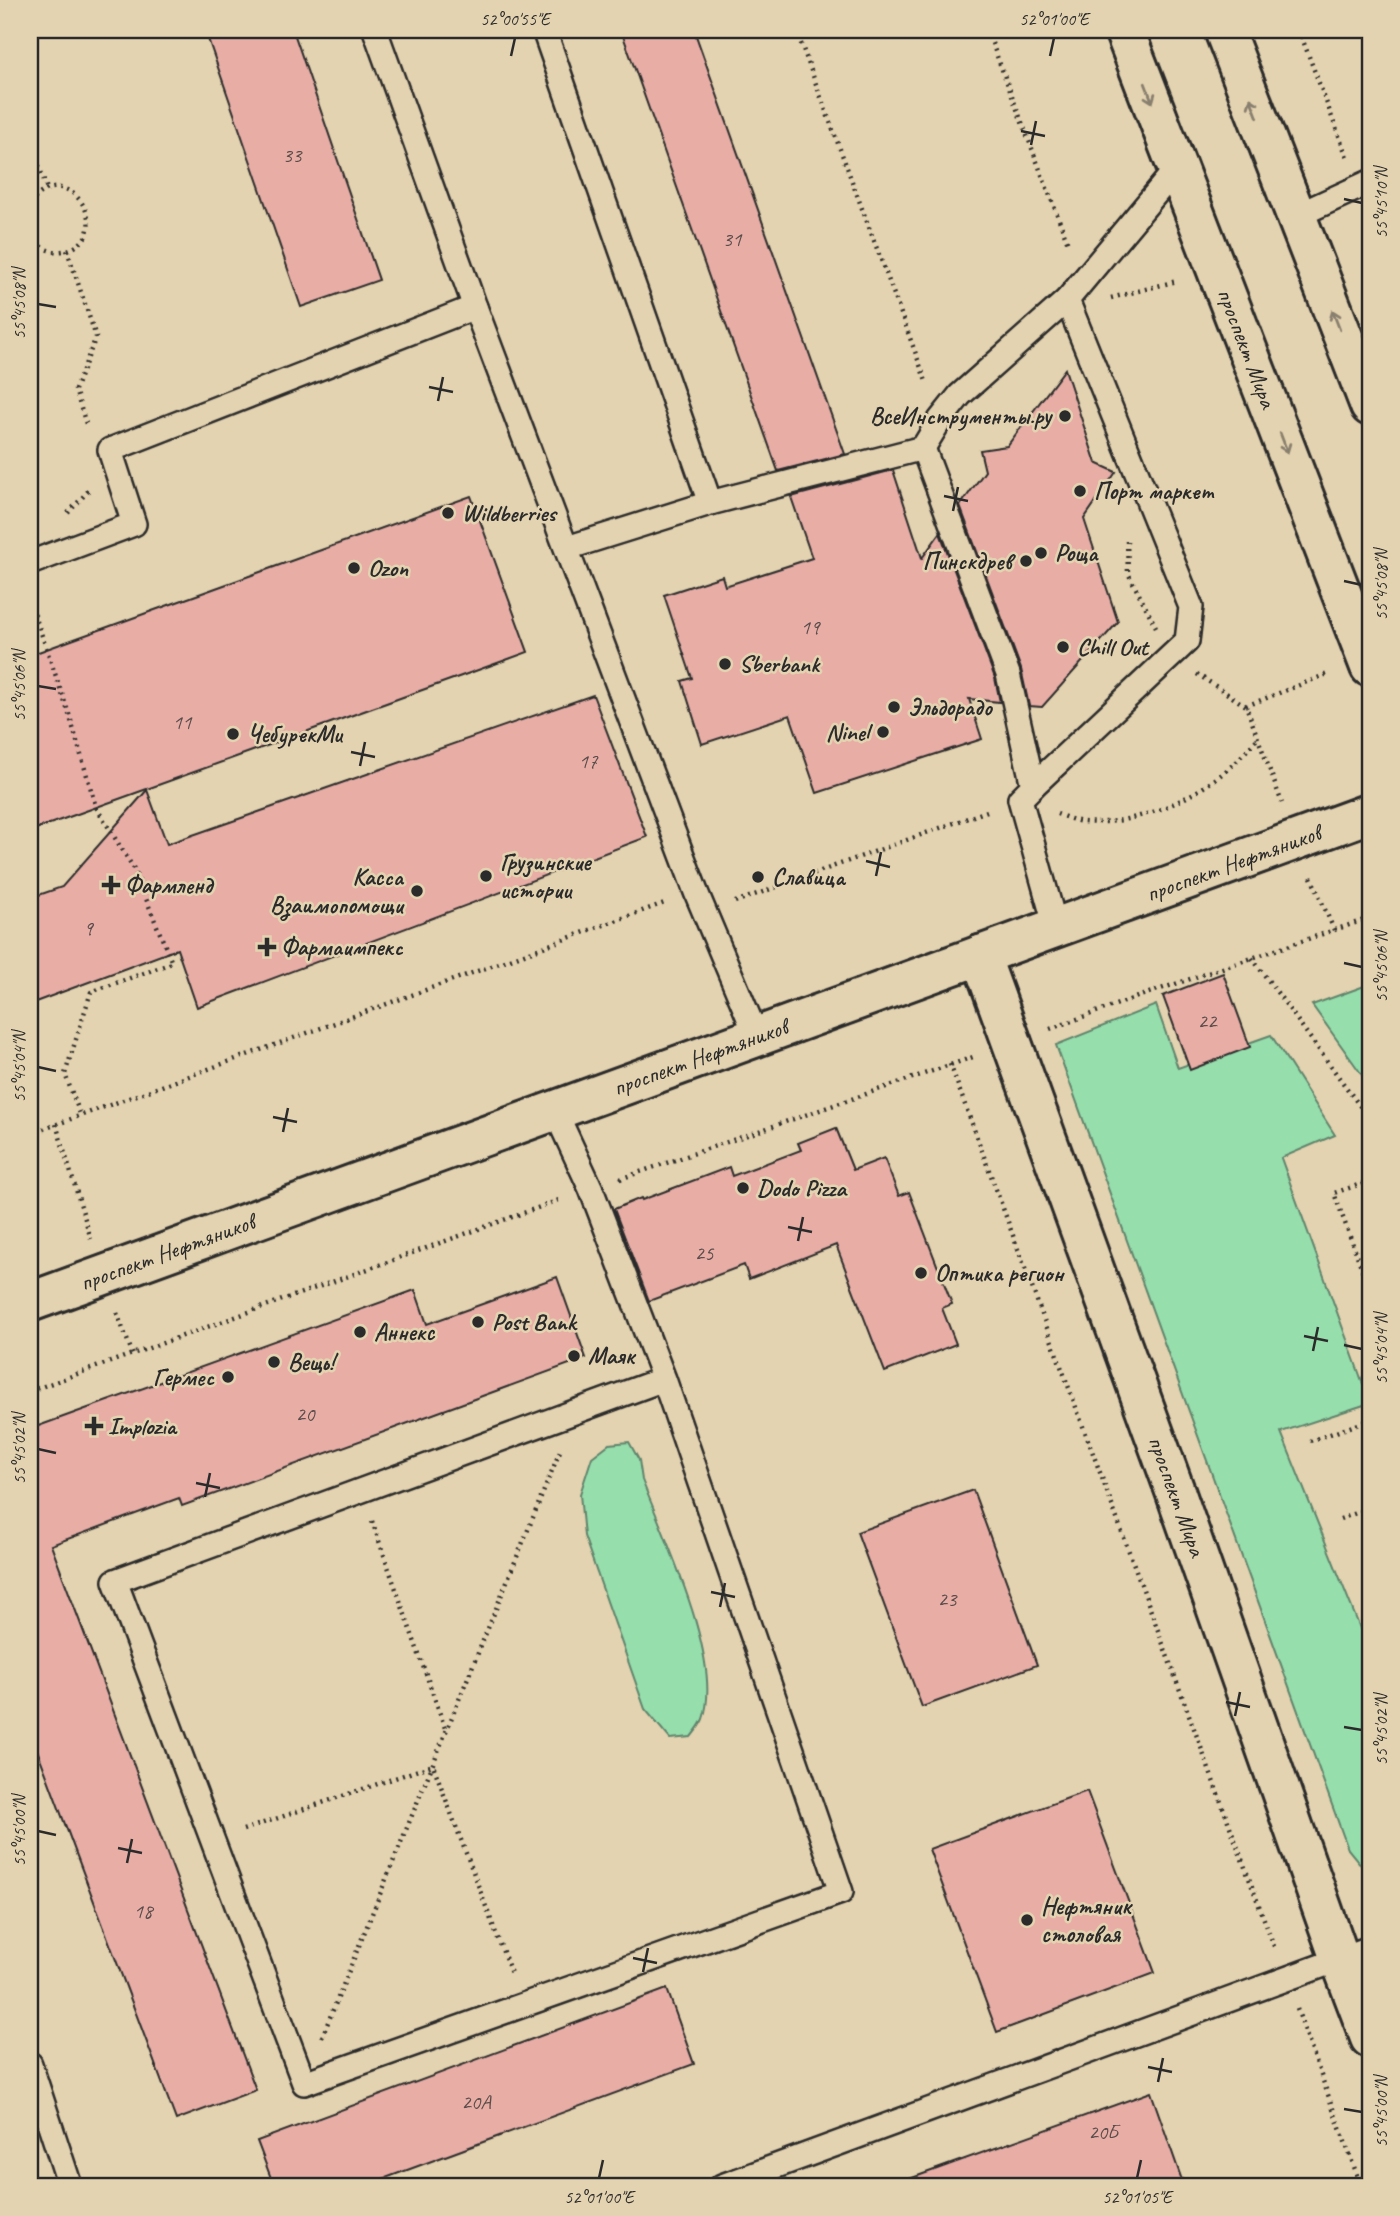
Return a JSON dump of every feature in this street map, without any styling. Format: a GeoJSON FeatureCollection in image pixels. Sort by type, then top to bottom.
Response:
{"type":"FeatureCollection","features":[{"type":"Feature","properties":{"kind":"street","name":"проспект Мира"},"geometry":{"type":"LineString","coordinates":[[1124,30],[1177,168],[1354,668]]}},
{"type":"Feature","properties":{"kind":"street"},"geometry":{"type":"LineString","coordinates":[[1224,30],[1370,406]]}},
{"type":"Feature","properties":{"kind":"street","name":"проспект Нефтяников"},"geometry":{"type":"LineString","coordinates":[[30,1302],[1370,813]]}},
{"type":"Feature","properties":{"kind":"street","name":"проспект Мира"},"geometry":{"type":"LineString","coordinates":[[980,956],[1171,1478],[1355,1954],[1370,2038]]}},
{"type":"Feature","properties":{"kind":"lane"},"geometry":{"type":"LineString","coordinates":[[375,30],[475,307],[696,892],[757,1037]]}},
{"type":"Feature","properties":{"kind":"lane"},"geometry":{"type":"LineString","coordinates":[[544,30],[710,503]]}},
{"type":"Feature","properties":{"kind":"lane"},"geometry":{"type":"LineString","coordinates":[[568,548],[710,503],[923,448],[960,394],[1067,300],[1177,168]]}},
{"type":"Feature","properties":{"kind":"lane"},"geometry":{"type":"LineString","coordinates":[[1296,216],[1364,184]]}},
{"type":"Feature","properties":{"kind":"lane"},"geometry":{"type":"LineString","coordinates":[[1027,793],[1187,641],[1191,607],[1067,300]]}},
{"type":"Feature","properties":{"kind":"lane"},"geometry":{"type":"LineString","coordinates":[[30,563],[134,524],[110,450],[475,307]]}},
{"type":"Feature","properties":{"kind":"lane"},"geometry":{"type":"LineString","coordinates":[[923,448],[1008,674],[1027,793],[1056,928]]}},
{"type":"Feature","properties":{"kind":"lane"},"geometry":{"type":"LineString","coordinates":[[555,1111],[591,1189],[664,1379],[841,1892],[304,2083],[115,1581],[664,1379]]}},
{"type":"Feature","properties":{"kind":"lane"},"geometry":{"type":"LineString","coordinates":[[722,2186],[1355,1954]]}},
{"type":"Feature","properties":{"kind":"lane"},"geometry":{"type":"LineString","coordinates":[[30,2064],[70,2186]]}},
{"type":"Feature","properties":{"kind":"path"},"geometry":{"type":"LineString","coordinates":[[796,30],[940,420]]}},
{"type":"Feature","properties":{"kind":"path"},"geometry":{"type":"LineString","coordinates":[[987,30],[1083,282]]}},
{"type":"Feature","properties":{"kind":"path"},"geometry":{"type":"LineString","coordinates":[[1300,30],[1364,184]]}},
{"type":"Feature","properties":{"kind":"path"},"geometry":{"type":"LineString","coordinates":[[30,139],[47,189]]}},
{"type":"Feature","properties":{"kind":"path"},"geometry":{"type":"LineString","coordinates":[[30,204],[47,189],[64,188],[79,197],[88,212],[89,227],[81,241],[67,250],[57,252],[45,249],[30,236]]}},
{"type":"Feature","properties":{"kind":"path"},"geometry":{"type":"LineString","coordinates":[[67,250],[96,337],[75,390],[91,439]]}},
{"type":"Feature","properties":{"kind":"path"},"geometry":{"type":"LineString","coordinates":[[66,516],[93,485]]}},
{"type":"Feature","properties":{"kind":"path"},"geometry":{"type":"LineString","coordinates":[[30,600],[70,718],[96,807],[134,869],[172,962],[91,992],[65,1074],[80,1114]]}},
{"type":"Feature","properties":{"kind":"path"},"geometry":{"type":"LineString","coordinates":[[1246,706],[1354,668]]}},
{"type":"Feature","properties":{"kind":"path"},"geometry":{"type":"LineString","coordinates":[[705,914],[1027,793],[1081,822],[1118,821],[1148,815],[1223,773],[1258,738]]}},
{"type":"Feature","properties":{"kind":"path"},"geometry":{"type":"LineString","coordinates":[[30,1134],[696,892]]}},
{"type":"Feature","properties":{"kind":"path"},"geometry":{"type":"LineString","coordinates":[[30,1391],[591,1189],[1370,918]]}},
{"type":"Feature","properties":{"kind":"path"},"geometry":{"type":"LineString","coordinates":[[1252,958],[1370,1120]]}},
{"type":"Feature","properties":{"kind":"path"},"geometry":{"type":"LineString","coordinates":[[950,1064],[1362,2186]]}},
{"type":"Feature","properties":{"kind":"path"},"geometry":{"type":"LineString","coordinates":[[1370,1181],[1334,1193],[1370,1292]]}},
{"type":"Feature","properties":{"kind":"path"},"geometry":{"type":"LineString","coordinates":[[304,2083],[576,1411]]}},
{"type":"Feature","properties":{"kind":"path"},"geometry":{"type":"LineString","coordinates":[[1310,1441],[1370,1420]]}},
{"type":"Feature","properties":{"kind":"path"},"geometry":{"type":"LineString","coordinates":[[361,1491],[447,1731]]}},
{"type":"Feature","properties":{"kind":"path"},"geometry":{"type":"LineString","coordinates":[[1340,1519],[1370,1508]]}},
{"type":"Feature","properties":{"kind":"path"},"geometry":{"type":"LineString","coordinates":[[433,1765],[523,2005]]}},
{"type":"Feature","properties":{"kind":"path"},"geometry":{"type":"LineString","coordinates":[[212,1840],[433,1765]]}},
{"type":"Feature","properties":{"kind":"green space"},"geometry":{"type":"Polygon","coordinates":[[[1370,984],[1370,1086],[1312,1005],[1370,984]]]}},
{"type":"Feature","properties":{"kind":"green space"},"geometry":{"type":"Polygon","coordinates":[[[1156,1005],[1178,1068],[1271,1035],[1335,1135],[1281,1158],[1370,1403],[1281,1432],[1370,1653],[1370,1876],[1348,1849],[1056,1045],[1156,1005]]]}},
{"type":"Feature","properties":{"kind":"green space"},"geometry":{"type":"Polygon","coordinates":[[[629,1442],[639,1460],[642,1480],[677,1565],[699,1633],[707,1694],[703,1719],[691,1737],[670,1739],[645,1709],[584,1536],[580,1494],[592,1457],[609,1444],[629,1442]]]}},
{"type":"Feature","properties":{"kind":"building"},"geometry":{"type":"Polygon","coordinates":[[[205,30],[293,30],[379,280],[301,307],[205,30]]]}},
{"type":"Feature","properties":{"kind":"building"},"geometry":{"type":"Polygon","coordinates":[[[621,30],[694,30],[845,454],[778,471],[621,30]]]}},
{"type":"Feature","properties":{"kind":"building"},"geometry":{"type":"Polygon","coordinates":[[[1065,369],[1096,463],[1116,472],[1084,519],[1118,622],[1042,707],[1029,706],[1021,669],[960,506],[985,471],[980,450],[1007,446],[1065,369]]]}},
{"type":"Feature","properties":{"kind":"building"},"geometry":{"type":"Polygon","coordinates":[[[893,470],[922,558],[940,533],[995,678],[1000,702],[969,699],[982,739],[817,793],[790,715],[702,744],[682,681],[692,678],[664,595],[722,576],[725,586],[812,558],[791,497],[893,470]]]}},
{"type":"Feature","properties":{"kind":"building"},"geometry":{"type":"Polygon","coordinates":[[[471,496],[528,652],[30,831],[30,655],[471,496]]]}},
{"type":"Feature","properties":{"kind":"building"},"geometry":{"type":"Polygon","coordinates":[[[593,695],[647,837],[197,1007],[177,949],[30,1004],[30,898],[62,887],[147,790],[167,844],[593,695]]]}},
{"type":"Feature","properties":{"kind":"building"},"geometry":{"type":"Polygon","coordinates":[[[1223,973],[1250,1047],[1190,1070],[1163,996],[1223,973]]]}},
{"type":"Feature","properties":{"kind":"building"},"geometry":{"type":"Polygon","coordinates":[[[836,1128],[853,1170],[884,1158],[899,1196],[909,1192],[952,1304],[942,1308],[956,1344],[885,1372],[836,1245],[749,1279],[744,1265],[649,1301],[614,1209],[729,1167],[732,1176],[801,1150],[798,1143],[836,1128]]]}},
{"type":"Feature","properties":{"kind":"building"},"geometry":{"type":"Polygon","coordinates":[[[557,1277],[586,1358],[182,1506],[179,1498],[51,1545],[256,2090],[176,2120],[30,1731],[30,1429],[415,1290],[427,1324],[557,1277]]]}},
{"type":"Feature","properties":{"kind":"building"},"geometry":{"type":"Polygon","coordinates":[[[973,1490],[1037,1665],[922,1707],[857,1532],[973,1490]]]}},
{"type":"Feature","properties":{"kind":"building"},"geometry":{"type":"Polygon","coordinates":[[[1087,1791],[1155,1973],[997,2032],[929,1849],[1087,1791]]]}},
{"type":"Feature","properties":{"kind":"building"},"geometry":{"type":"Polygon","coordinates":[[[667,1989],[694,2064],[364,2186],[274,2186],[257,2141],[667,1989]]]}},
{"type":"Feature","properties":{"kind":"building"},"geometry":{"type":"Polygon","coordinates":[[[1151,2092],[1184,2186],[902,2186],[901,2182],[1151,2092]]]}},
{"type":"Feature","properties":{"kind":"place","name":"ВсеИнструменты.ру"},"geometry":{"type":"Point","coordinates":[1065,416]}},
{"type":"Feature","properties":{"kind":"place","name":"Порт маркет"},"geometry":{"type":"Point","coordinates":[1080,491]}},
{"type":"Feature","properties":{"kind":"place","name":"Wildberries"},"geometry":{"type":"Point","coordinates":[448,513]}},
{"type":"Feature","properties":{"kind":"place","name":"Роща"},"geometry":{"type":"Point","coordinates":[1041,553]}},
{"type":"Feature","properties":{"kind":"place","name":"Пинскдрев"},"geometry":{"type":"Point","coordinates":[1026,561]}},
{"type":"Feature","properties":{"kind":"place","name":"Ozon"},"geometry":{"type":"Point","coordinates":[354,568]}},
{"type":"Feature","properties":{"kind":"place","name":"Chill Out"},"geometry":{"type":"Point","coordinates":[1063,647]}},
{"type":"Feature","properties":{"kind":"place","name":"Sberbank"},"geometry":{"type":"Point","coordinates":[725,664]}},
{"type":"Feature","properties":{"kind":"place","name":"Эльдорадо"},"geometry":{"type":"Point","coordinates":[894,707]}},
{"type":"Feature","properties":{"kind":"place","name":"Ninel"},"geometry":{"type":"Point","coordinates":[883,732]}},
{"type":"Feature","properties":{"kind":"place","name":"ЧебурекМи"},"geometry":{"type":"Point","coordinates":[233,734]}},
{"type":"Feature","properties":{"kind":"place","name":"Грузинские истории"},"geometry":{"type":"Point","coordinates":[486,876]}},
{"type":"Feature","properties":{"kind":"place","name":"Славица"},"geometry":{"type":"Point","coordinates":[758,877]}},
{"type":"Feature","properties":{"kind":"place","name":"Фармленд"},"geometry":{"type":"Point","coordinates":[111,885]}},
{"type":"Feature","properties":{"kind":"place","name":"Касса Взаимопомощи"},"geometry":{"type":"Point","coordinates":[417,891]}},
{"type":"Feature","properties":{"kind":"place","name":"Фармаимпекс"},"geometry":{"type":"Point","coordinates":[267,947]}},
{"type":"Feature","properties":{"kind":"place","name":"Dodo Pizza"},"geometry":{"type":"Point","coordinates":[743,1188]}},
{"type":"Feature","properties":{"kind":"place","name":"Оптика регион"},"geometry":{"type":"Point","coordinates":[921,1273]}},
{"type":"Feature","properties":{"kind":"place","name":"Post Bank"},"geometry":{"type":"Point","coordinates":[478,1322]}},
{"type":"Feature","properties":{"kind":"place","name":"Аннекс"},"geometry":{"type":"Point","coordinates":[360,1332]}},
{"type":"Feature","properties":{"kind":"place","name":"Маяк"},"geometry":{"type":"Point","coordinates":[574,1356]}},
{"type":"Feature","properties":{"kind":"place","name":"Вещь!"},"geometry":{"type":"Point","coordinates":[274,1362]}},
{"type":"Feature","properties":{"kind":"place","name":"Гермес"},"geometry":{"type":"Point","coordinates":[228,1377]}},
{"type":"Feature","properties":{"kind":"place","name":"Implozia"},"geometry":{"type":"Point","coordinates":[94,1426]}},
{"type":"Feature","properties":{"kind":"place","name":"Нефтяник столовая"},"geometry":{"type":"Point","coordinates":[1027,1920]}}]}
